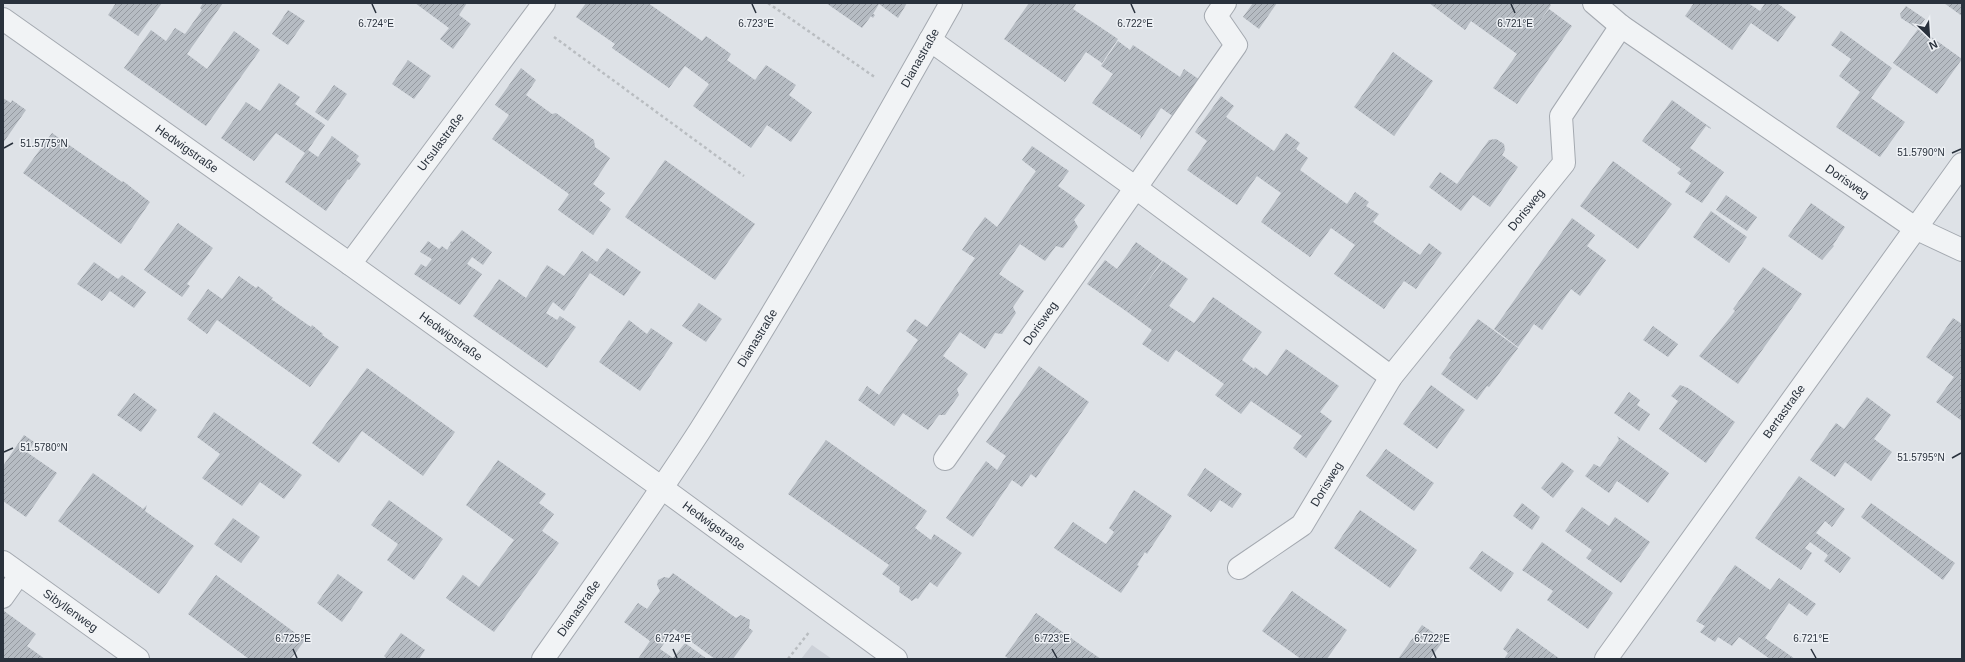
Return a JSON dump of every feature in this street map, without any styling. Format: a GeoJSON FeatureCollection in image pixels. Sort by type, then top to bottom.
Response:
{"type":"FeatureCollection","features":[{"type":"Feature","properties":{"kind":"street","name":"Dianastraße"},"geometry":{"type":"LineString","coordinates":[[543,659],[617,555],[699,431],[798,268],[951,3]]}},
{"type":"Feature","properties":{"kind":"street","name":"Dorisweg"},"geometry":{"type":"LineString","coordinates":[[945,459],[1236,45],[1216,16],[1225,3]]}},
{"type":"Feature","properties":{"kind":"street","name":"Dorisweg"},"geometry":{"type":"LineString","coordinates":[[1594,3],[1621,26],[1915,228],[1962,250]]}},
{"type":"Feature","properties":{"kind":"street","name":"Ursulastraße"},"geometry":{"type":"LineString","coordinates":[[350,264],[535,9]]}},
{"type":"Feature","properties":{"kind":"street","name":"Hedwigstraße"},"geometry":{"type":"LineString","coordinates":[[3,19],[350,264],[662,488],[896,659]]}},
{"type":"Feature","properties":{"kind":"street","name":"Dorisweg"},"geometry":{"type":"LineString","coordinates":[[1239,568],[1302,525],[1391,377],[1564,163],[1561,116],[1621,26]]}},
{"type":"Feature","properties":{"kind":"street"},"geometry":{"type":"LineString","coordinates":[[930,40],[1136,188],[1391,377]]}},
{"type":"Feature","properties":{"kind":"street","name":"Bertastraße"},"geometry":{"type":"LineString","coordinates":[[1606,659],[1962,164]]}},
{"type":"Feature","properties":{"kind":"street","name":"Sibyllenweg"},"geometry":{"type":"LineString","coordinates":[[12,568],[134,658]]}},
{"type":"Feature","properties":{"kind":"lane"},"geometry":{"type":"LineString","coordinates":[[3,598],[12,568]]}},
{"type":"Feature","properties":{"kind":"path"},"geometry":{"type":"LineString","coordinates":[[768,3],[899,94]]}},
{"type":"Feature","properties":{"kind":"path"},"geometry":{"type":"LineString","coordinates":[[535,9],[744,176]]}},
{"type":"Feature","properties":{"kind":"path"},"geometry":{"type":"LineString","coordinates":[[788,659],[827,609]]}},
{"type":"Feature","properties":{"kind":"shaded area"},"geometry":{"type":"Polygon","coordinates":[[[812,645],[832,659],[801,659],[812,645]]]}},
{"type":"Feature","properties":{"kind":"building"},"geometry":{"type":"Polygon","coordinates":[[[116,3],[162,3],[138,36],[108,15],[116,3]]]}},
{"type":"Feature","properties":{"kind":"building"},"geometry":{"type":"Polygon","coordinates":[[[203,3],[223,3],[187,54],[207,69],[234,31],[260,50],[206,126],[124,68],[151,30],[166,41],[175,28],[185,34],[202,10],[200,8],[203,3]]]}},
{"type":"Feature","properties":{"kind":"building"},"geometry":{"type":"Polygon","coordinates":[[[415,3],[467,3],[459,15],[471,24],[453,49],[440,39],[449,28],[415,3]]]}},
{"type":"Feature","properties":{"kind":"building"},"geometry":{"type":"Polygon","coordinates":[[[586,3],[648,3],[702,41],[706,36],[731,54],[727,60],[755,80],[766,65],[796,85],[789,95],[812,112],[791,142],[767,125],[751,148],[693,106],[709,84],[685,66],[669,88],[612,48],[615,44],[576,17],[586,3]]]}},
{"type":"Feature","properties":{"kind":"building"},"geometry":{"type":"Polygon","coordinates":[[[826,3],[907,3],[898,18],[879,4],[873,14],[875,15],[873,18],[871,16],[862,28],[826,3]]]}},
{"type":"Feature","properties":{"kind":"building"},"geometry":{"type":"Polygon","coordinates":[[[1029,3],[1074,3],[1076,4],[1073,9],[1118,39],[1102,63],[1086,52],[1065,82],[1004,39],[1029,3]]]}},
{"type":"Feature","properties":{"kind":"building"},"geometry":{"type":"Polygon","coordinates":[[[1253,3],[1277,3],[1259,29],[1243,17],[1253,3]]]}},
{"type":"Feature","properties":{"kind":"building"},"geometry":{"type":"Polygon","coordinates":[[[1429,3],[1549,3],[1551,5],[1534,30],[1549,9],[1572,26],[1517,104],[1493,88],[1517,54],[1471,21],[1465,30],[1429,3]]]}},
{"type":"Feature","properties":{"kind":"building"},"geometry":{"type":"Polygon","coordinates":[[[1694,3],[1748,3],[1760,11],[1765,3],[1777,3],[1796,17],[1778,42],[1751,23],[1732,50],[1685,16],[1694,3]]]}},
{"type":"Feature","properties":{"kind":"building"},"geometry":{"type":"Polygon","coordinates":[[[1944,3],[1962,3],[1962,16],[1944,3]]]}},
{"type":"Feature","properties":{"kind":"building"},"geometry":{"type":"Polygon","coordinates":[[[1906,6],[1925,19],[1919,28],[1962,59],[1937,94],[1893,63],[1918,29],[1901,18],[1900,14],[1906,6]]]}},
{"type":"Feature","properties":{"kind":"building"},"geometry":{"type":"Polygon","coordinates":[[[288,10],[305,21],[288,45],[272,34],[288,10]]]}},
{"type":"Feature","properties":{"kind":"building"},"geometry":{"type":"Polygon","coordinates":[[[1841,31],[1892,68],[1871,98],[1905,122],[1880,157],[1836,127],[1860,92],[1839,76],[1851,59],[1831,45],[1841,31]]]}},
{"type":"Feature","properties":{"kind":"building"},"geometry":{"type":"Polygon","coordinates":[[[1118,41],[1130,50],[1133,45],[1180,77],[1184,69],[1200,80],[1174,117],[1161,108],[1140,140],[1141,136],[1092,103],[1113,74],[1101,66],[1118,41]]]}},
{"type":"Feature","properties":{"kind":"building"},"geometry":{"type":"Polygon","coordinates":[[[1393,52],[1433,81],[1394,136],[1354,107],[1393,52]]]}},
{"type":"Feature","properties":{"kind":"building"},"geometry":{"type":"Polygon","coordinates":[[[408,60],[431,76],[414,99],[392,84],[408,60]]]}},
{"type":"Feature","properties":{"kind":"building"},"geometry":{"type":"Polygon","coordinates":[[[521,68],[536,80],[526,95],[552,114],[556,113],[594,140],[595,147],[610,158],[593,184],[605,193],[599,200],[611,209],[593,235],[558,210],[569,194],[492,139],[509,115],[495,105],[521,68]]]}},
{"type":"Feature","properties":{"kind":"building"},"geometry":{"type":"Polygon","coordinates":[[[279,83],[300,97],[295,104],[325,125],[308,150],[318,157],[332,136],[359,156],[356,160],[361,164],[349,180],[348,179],[326,211],[285,182],[305,153],[276,133],[254,161],[221,138],[246,102],[260,111],[279,83]]]}},
{"type":"Feature","properties":{"kind":"building"},"geometry":{"type":"Polygon","coordinates":[[[334,85],[347,94],[328,121],[315,112],[334,85]]]}},
{"type":"Feature","properties":{"kind":"building"},"geometry":{"type":"Polygon","coordinates":[[[1221,96],[1234,106],[1226,117],[1274,151],[1286,133],[1300,143],[1296,149],[1308,158],[1300,170],[1347,204],[1355,192],[1369,202],[1366,206],[1379,214],[1373,222],[1420,255],[1429,243],[1442,253],[1416,289],[1404,281],[1384,309],[1334,274],[1355,245],[1331,228],[1310,257],[1261,222],[1281,193],[1257,176],[1237,205],[1187,170],[1207,141],[1195,132],[1221,96]]]}},
{"type":"Feature","properties":{"kind":"building"},"geometry":{"type":"Polygon","coordinates":[[[3,98],[11,103],[12,100],[26,110],[3,143],[3,98]]]}},
{"type":"Feature","properties":{"kind":"building"},"geometry":{"type":"Polygon","coordinates":[[[1672,100],[1711,128],[1706,126],[1690,148],[1724,172],[1702,203],[1685,192],[1691,183],[1677,173],[1681,169],[1642,141],[1672,100]]]}},
{"type":"Feature","properties":{"kind":"building"},"geometry":{"type":"Polygon","coordinates":[[[52,133],[122,182],[123,181],[150,202],[121,244],[23,173],[52,133]]]}},
{"type":"Feature","properties":{"kind":"building"},"geometry":{"type":"Polygon","coordinates":[[[1496,139],[1504,144],[1505,150],[1502,155],[1518,167],[1490,207],[1473,195],[1461,211],[1429,187],[1440,172],[1457,184],[1489,140],[1496,139]]]}},
{"type":"Feature","properties":{"kind":"building"},"geometry":{"type":"Polygon","coordinates":[[[1032,146],[1069,171],[1058,186],[1085,205],[1074,220],[1078,227],[1063,248],[1056,246],[1045,261],[1020,244],[999,274],[1024,291],[1013,307],[1016,313],[1002,334],[995,333],[985,349],[960,332],[943,356],[968,374],[957,389],[959,395],[945,415],[939,415],[928,430],[903,413],[894,426],[858,400],[867,386],[879,395],[918,340],[906,331],[915,319],[927,327],[975,258],[962,250],[971,236],[985,217],[997,227],[1036,171],[1022,160],[1032,146]]]}},
{"type":"Feature","properties":{"kind":"building"},"geometry":{"type":"Polygon","coordinates":[[[665,160],[755,224],[715,280],[625,217],[665,160]]]}},
{"type":"Feature","properties":{"kind":"building"},"geometry":{"type":"Polygon","coordinates":[[[1613,161],[1672,204],[1638,249],[1580,206],[1613,161]]]}},
{"type":"Feature","properties":{"kind":"building"},"geometry":{"type":"Polygon","coordinates":[[[1726,195],[1757,217],[1747,231],[1716,210],[1726,195]]]}},
{"type":"Feature","properties":{"kind":"building"},"geometry":{"type":"Polygon","coordinates":[[[1811,203],[1845,227],[1833,245],[1834,246],[1822,260],[1788,236],[1811,203]]]}},
{"type":"Feature","properties":{"kind":"building"},"geometry":{"type":"Polygon","coordinates":[[[1711,211],[1747,237],[1729,263],[1693,237],[1711,211]]]}},
{"type":"Feature","properties":{"kind":"building"},"geometry":{"type":"Polygon","coordinates":[[[1572,218],[1595,235],[1587,246],[1606,260],[1580,296],[1571,289],[1542,330],[1534,324],[1518,347],[1494,329],[1572,218]]]}},
{"type":"Feature","properties":{"kind":"building"},"geometry":{"type":"Polygon","coordinates":[[[178,223],[213,248],[187,284],[190,286],[182,297],[144,270],[178,223]]]}},
{"type":"Feature","properties":{"kind":"building"},"geometry":{"type":"Polygon","coordinates":[[[462,230],[492,252],[483,265],[472,257],[467,264],[482,274],[460,305],[414,274],[421,264],[426,267],[432,259],[420,252],[428,241],[439,249],[442,246],[447,250],[451,244],[451,241],[452,242],[462,230]]]}},
{"type":"Feature","properties":{"kind":"building"},"geometry":{"type":"Polygon","coordinates":[[[1136,242],[1162,261],[1126,311],[1087,284],[1105,260],[1117,269],[1136,242]]]}},
{"type":"Feature","properties":{"kind":"building"},"geometry":{"type":"Polygon","coordinates":[[[607,248],[641,272],[624,296],[590,273],[564,311],[553,302],[546,313],[557,320],[560,316],[576,327],[547,368],[473,316],[499,279],[526,298],[547,265],[564,276],[582,251],[597,262],[607,248]]]}},
{"type":"Feature","properties":{"kind":"building"},"geometry":{"type":"Polygon","coordinates":[[[1163,261],[1188,279],[1169,306],[1194,323],[1213,297],[1262,332],[1242,360],[1254,369],[1255,367],[1267,376],[1286,349],[1339,386],[1320,412],[1332,421],[1306,458],[1293,448],[1302,436],[1251,401],[1241,414],[1215,395],[1224,384],[1176,350],[1168,362],[1142,344],[1152,330],[1126,311],[1163,261]]]}},
{"type":"Feature","properties":{"kind":"building"},"geometry":{"type":"Polygon","coordinates":[[[94,262],[118,279],[122,275],[146,292],[134,308],[110,291],[102,301],[77,284],[94,262]]]}},
{"type":"Feature","properties":{"kind":"building"},"geometry":{"type":"Polygon","coordinates":[[[1763,267],[1802,294],[1738,384],[1699,356],[1735,311],[1733,309],[1763,267]]]}},
{"type":"Feature","properties":{"kind":"building"},"geometry":{"type":"Polygon","coordinates":[[[239,276],[256,288],[258,286],[273,298],[271,299],[311,327],[312,325],[323,334],[322,335],[339,347],[310,387],[217,320],[207,334],[187,319],[208,289],[222,299],[239,276]]]}},
{"type":"Feature","properties":{"kind":"building"},"geometry":{"type":"Polygon","coordinates":[[[699,303],[722,319],[706,342],[682,326],[699,303]]]}},
{"type":"Feature","properties":{"kind":"building"},"geometry":{"type":"Polygon","coordinates":[[[1953,318],[1962,324],[1962,379],[1960,381],[1962,382],[1962,421],[1936,402],[1954,377],[1926,357],[1953,318]]]}},
{"type":"Feature","properties":{"kind":"building"},"geometry":{"type":"Polygon","coordinates":[[[1478,319],[1518,348],[1489,387],[1487,386],[1477,400],[1441,374],[1451,360],[1449,358],[1478,319]]]}},
{"type":"Feature","properties":{"kind":"building"},"geometry":{"type":"Polygon","coordinates":[[[629,320],[647,334],[651,328],[673,343],[640,391],[599,362],[629,320]]]}},
{"type":"Feature","properties":{"kind":"building"},"geometry":{"type":"Polygon","coordinates":[[[1653,326],[1678,344],[1668,357],[1643,340],[1653,326]]]}},
{"type":"Feature","properties":{"kind":"building"},"geometry":{"type":"Polygon","coordinates":[[[1039,366],[1089,402],[1036,478],[1031,474],[1022,487],[1012,480],[973,537],[946,518],[986,461],[997,470],[1006,456],[986,442],[1039,366]]]}},
{"type":"Feature","properties":{"kind":"building"},"geometry":{"type":"Polygon","coordinates":[[[367,368],[455,432],[423,476],[362,431],[339,463],[312,443],[367,368]]]}},
{"type":"Feature","properties":{"kind":"building"},"geometry":{"type":"Polygon","coordinates":[[[1431,385],[1465,410],[1437,449],[1403,424],[1431,385]]]}},
{"type":"Feature","properties":{"kind":"building"},"geometry":{"type":"Polygon","coordinates":[[[1680,385],[1688,388],[1735,422],[1706,463],[1659,429],[1678,401],[1671,396],[1680,385]]]}},
{"type":"Feature","properties":{"kind":"building"},"geometry":{"type":"Polygon","coordinates":[[[1629,392],[1640,400],[1637,405],[1650,414],[1639,431],[1614,413],[1629,392]]]}},
{"type":"Feature","properties":{"kind":"building"},"geometry":{"type":"Polygon","coordinates":[[[134,393],[157,410],[141,432],[117,415],[134,393]]]}},
{"type":"Feature","properties":{"kind":"building"},"geometry":{"type":"Polygon","coordinates":[[[1867,397],[1891,415],[1874,439],[1892,452],[1871,481],[1845,462],[1835,477],[1810,460],[1836,423],[1844,429],[1867,397]]]}},
{"type":"Feature","properties":{"kind":"building"},"geometry":{"type":"Polygon","coordinates":[[[214,412],[302,475],[284,499],[260,482],[242,506],[202,478],[220,454],[197,437],[214,412]]]}},
{"type":"Feature","properties":{"kind":"building"},"geometry":{"type":"Polygon","coordinates":[[[24,435],[34,442],[28,453],[57,473],[26,517],[3,501],[3,466],[24,435]]]}},
{"type":"Feature","properties":{"kind":"building"},"geometry":{"type":"Polygon","coordinates":[[[1617,436],[1669,473],[1648,503],[1617,481],[1609,493],[1585,476],[1594,464],[1600,467],[1619,440],[1617,436]]]}},
{"type":"Feature","properties":{"kind":"building"},"geometry":{"type":"Polygon","coordinates":[[[826,440],[927,511],[915,528],[931,540],[934,534],[962,553],[937,587],[930,582],[918,599],[916,598],[912,601],[899,592],[900,587],[882,574],[889,565],[788,494],[826,440]]]}},
{"type":"Feature","properties":{"kind":"building"},"geometry":{"type":"Polygon","coordinates":[[[1386,449],[1434,483],[1414,511],[1366,476],[1386,449]]]}},
{"type":"Feature","properties":{"kind":"building"},"geometry":{"type":"Polygon","coordinates":[[[498,460],[546,494],[539,503],[554,514],[542,531],[559,543],[494,632],[446,598],[463,575],[479,587],[514,540],[466,505],[498,460]]]}},
{"type":"Feature","properties":{"kind":"building"},"geometry":{"type":"Polygon","coordinates":[[[1562,462],[1574,471],[1553,498],[1541,488],[1562,462]]]}},
{"type":"Feature","properties":{"kind":"building"},"geometry":{"type":"Polygon","coordinates":[[[1205,468],[1242,494],[1232,508],[1220,500],[1211,512],[1187,495],[1205,468]]]}},
{"type":"Feature","properties":{"kind":"building"},"geometry":{"type":"Polygon","coordinates":[[[93,473],[143,509],[147,505],[145,511],[194,546],[159,594],[58,521],[93,473]]]}},
{"type":"Feature","properties":{"kind":"building"},"geometry":{"type":"Polygon","coordinates":[[[1799,476],[1845,509],[1832,527],[1825,521],[1816,533],[1851,558],[1840,573],[1824,561],[1828,555],[1810,542],[1805,548],[1812,553],[1801,570],[1755,538],[1799,476]]]}},
{"type":"Feature","properties":{"kind":"building"},"geometry":{"type":"Polygon","coordinates":[[[1134,490],[1172,516],[1147,554],[1145,552],[1137,565],[1139,566],[1121,593],[1054,548],[1073,522],[1106,544],[1114,532],[1109,528],[1134,490]]]}},
{"type":"Feature","properties":{"kind":"building"},"geometry":{"type":"Polygon","coordinates":[[[389,500],[443,539],[414,580],[387,560],[398,544],[371,525],[389,500]]]}},
{"type":"Feature","properties":{"kind":"building"},"geometry":{"type":"Polygon","coordinates":[[[1522,503],[1540,517],[1532,530],[1513,516],[1522,503]]]}},
{"type":"Feature","properties":{"kind":"building"},"geometry":{"type":"Polygon","coordinates":[[[1871,503],[1955,563],[1943,580],[1861,517],[1871,503]]]}},
{"type":"Feature","properties":{"kind":"building"},"geometry":{"type":"Polygon","coordinates":[[[1582,507],[1609,526],[1615,517],[1650,542],[1621,583],[1586,558],[1592,550],[1565,531],[1582,507]]]}},
{"type":"Feature","properties":{"kind":"building"},"geometry":{"type":"Polygon","coordinates":[[[1360,510],[1417,550],[1390,588],[1334,548],[1360,510]]]}},
{"type":"Feature","properties":{"kind":"building"},"geometry":{"type":"Polygon","coordinates":[[[233,518],[260,537],[241,563],[214,544],[233,518]]]}},
{"type":"Feature","properties":{"kind":"building"},"geometry":{"type":"Polygon","coordinates":[[[1542,542],[1613,593],[1588,629],[1547,600],[1553,591],[1522,570],[1542,542]]]}},
{"type":"Feature","properties":{"kind":"building"},"geometry":{"type":"Polygon","coordinates":[[[1482,551],[1514,573],[1501,592],[1469,568],[1482,551]]]}},
{"type":"Feature","properties":{"kind":"building"},"geometry":{"type":"Polygon","coordinates":[[[1735,565],[1770,590],[1779,578],[1816,604],[1807,616],[1789,603],[1765,638],[1795,659],[1770,659],[1739,637],[1732,646],[1718,637],[1715,642],[1700,632],[1705,626],[1696,621],[1735,565]]]}},
{"type":"Feature","properties":{"kind":"building"},"geometry":{"type":"Polygon","coordinates":[[[673,573],[736,618],[741,615],[750,620],[749,628],[753,631],[733,659],[715,659],[674,629],[660,649],[673,658],[685,643],[707,659],[638,659],[650,641],[624,622],[638,603],[647,609],[660,591],[657,585],[658,580],[664,577],[669,578],[673,573]]]}},
{"type":"Feature","properties":{"kind":"building"},"geometry":{"type":"Polygon","coordinates":[[[338,574],[363,592],[342,622],[317,603],[338,574]]]}},
{"type":"Feature","properties":{"kind":"building"},"geometry":{"type":"Polygon","coordinates":[[[216,575],[305,640],[291,659],[249,659],[188,614],[216,575]]]}},
{"type":"Feature","properties":{"kind":"building"},"geometry":{"type":"Polygon","coordinates":[[[1292,591],[1347,630],[1327,659],[1301,659],[1262,631],[1292,591]]]}},
{"type":"Feature","properties":{"kind":"building"},"geometry":{"type":"Polygon","coordinates":[[[4,611],[36,634],[27,646],[45,659],[3,659],[4,611]]]}},
{"type":"Feature","properties":{"kind":"building"},"geometry":{"type":"Polygon","coordinates":[[[1036,613],[1101,659],[1009,659],[1005,656],[1036,613]]]}},
{"type":"Feature","properties":{"kind":"building"},"geometry":{"type":"Polygon","coordinates":[[[1422,625],[1444,640],[1430,659],[1398,659],[1422,625]]]}},
{"type":"Feature","properties":{"kind":"building"},"geometry":{"type":"Polygon","coordinates":[[[1517,628],[1560,659],[1504,659],[1508,653],[1503,649],[1517,628]]]}},
{"type":"Feature","properties":{"kind":"building"},"geometry":{"type":"Polygon","coordinates":[[[401,633],[425,650],[419,659],[387,659],[384,656],[401,633]]]}}]}
